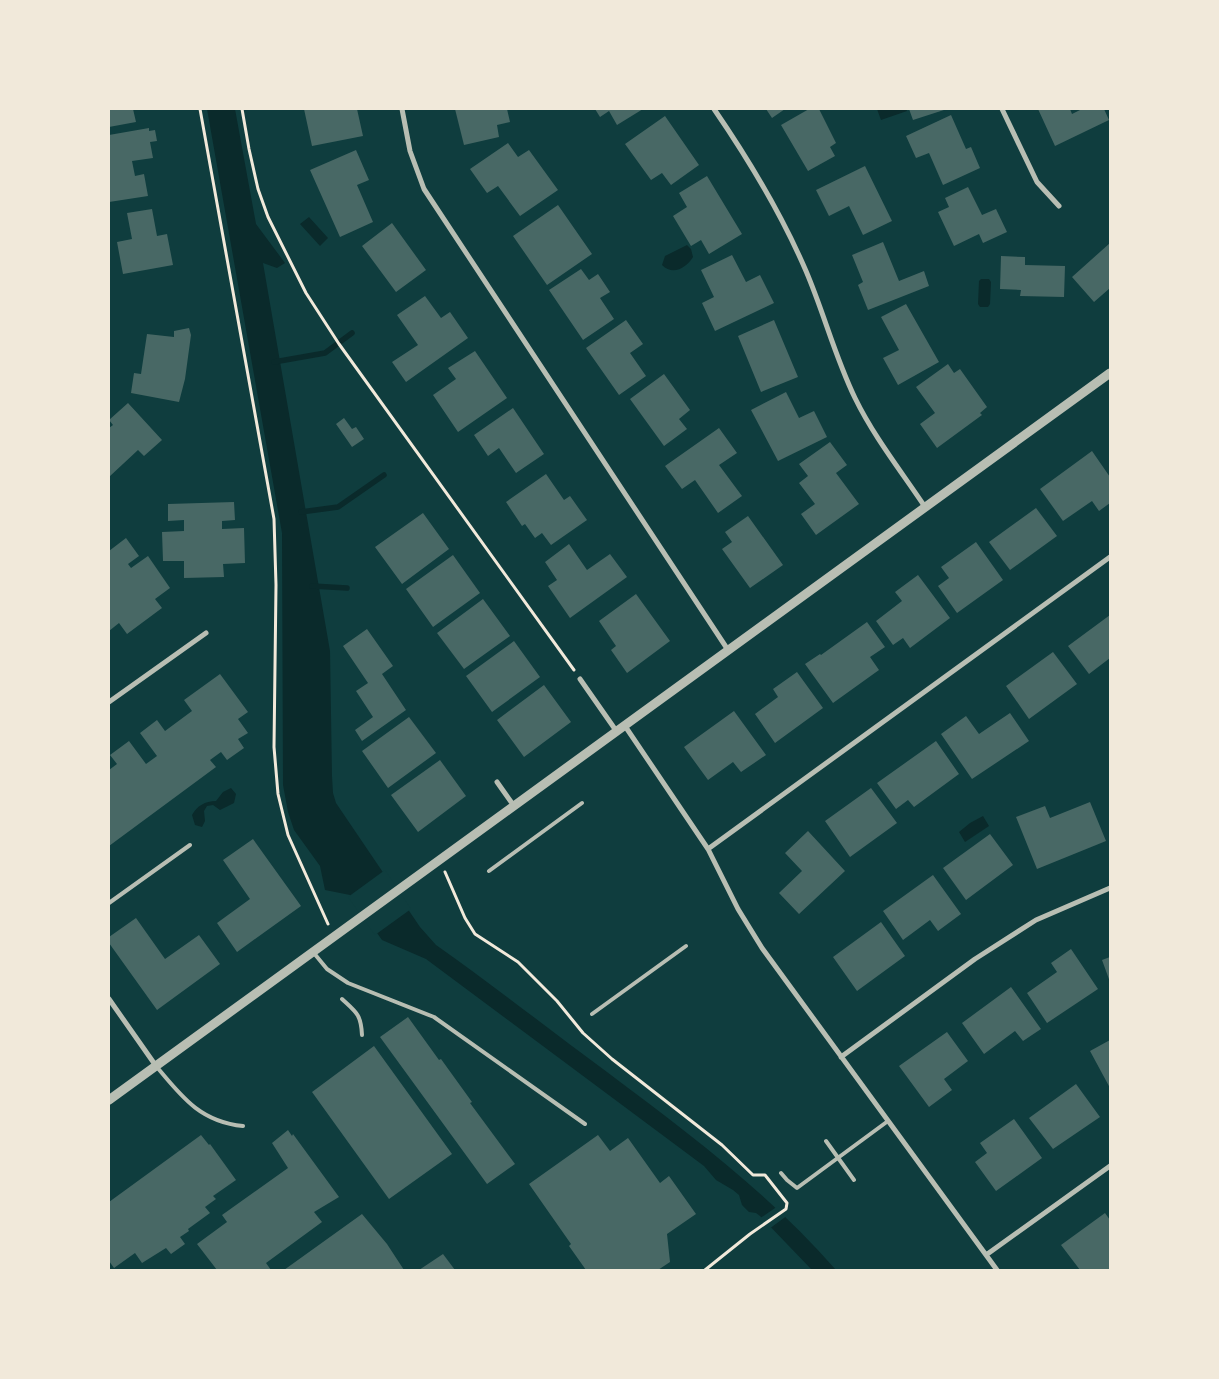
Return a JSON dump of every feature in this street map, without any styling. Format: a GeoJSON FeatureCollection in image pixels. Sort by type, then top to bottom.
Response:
{"type":"FeatureCollection","features":[{"type":"Feature","properties":{"kind":"street"},"geometry":{"type":"LineString","coordinates":[[402,109],[410,150],[424,188],[728,650]]}},
{"type":"Feature","properties":{"kind":"street"},"geometry":{"type":"LineString","coordinates":[[714,109],[753,167],[788,231],[818,302],[845,375],[872,431],[925,507]]}},
{"type":"Feature","properties":{"kind":"street"},"geometry":{"type":"LineString","coordinates":[[1002,109],[1037,182],[1059,206]]}},
{"type":"Feature","properties":{"kind":"street"},"geometry":{"type":"LineString","coordinates":[[109,1100],[1110,373]]}},
{"type":"Feature","properties":{"kind":"street"},"geometry":{"type":"LineString","coordinates":[[708,849],[1110,558]]}},
{"type":"Feature","properties":{"kind":"street"},"geometry":{"type":"LineString","coordinates":[[109,702],[206,633]]}},
{"type":"Feature","properties":{"kind":"street"},"geometry":{"type":"LineString","coordinates":[[580,679],[621,729],[708,849],[738,909],[762,948],[997,1270]]}},
{"type":"Feature","properties":{"kind":"street"},"geometry":{"type":"LineString","coordinates":[[497,782],[514,807]]}},
{"type":"Feature","properties":{"kind":"street"},"geometry":{"type":"LineString","coordinates":[[841,1057],[975,959],[1036,920],[1110,888]]}},
{"type":"Feature","properties":{"kind":"street"},"geometry":{"type":"LineString","coordinates":[[109,999],[156,1066]]}},
{"type":"Feature","properties":{"kind":"street"},"geometry":{"type":"LineString","coordinates":[[986,1255],[1110,1166]]}},
{"type":"Feature","properties":{"kind":"lane"},"geometry":{"type":"LineString","coordinates":[[489,871],[582,803]]}},
{"type":"Feature","properties":{"kind":"lane"},"geometry":{"type":"LineString","coordinates":[[109,903],[190,845]]}},
{"type":"Feature","properties":{"kind":"lane"},"geometry":{"type":"LineString","coordinates":[[592,1014],[686,946]]}},
{"type":"Feature","properties":{"kind":"lane"},"geometry":{"type":"LineString","coordinates":[[313,952],[327,969],[348,983],[434,1017],[585,1124]]}},
{"type":"Feature","properties":{"kind":"lane"},"geometry":{"type":"LineString","coordinates":[[342,999],[362,1021],[362,1035]]}},
{"type":"Feature","properties":{"kind":"lane"},"geometry":{"type":"LineString","coordinates":[[156,1066],[182,1097],[202,1114],[225,1124],[242,1126]]}},
{"type":"Feature","properties":{"kind":"lane"},"geometry":{"type":"LineString","coordinates":[[781,1173],[797,1188],[888,1121]]}},
{"type":"Feature","properties":{"kind":"lane"},"geometry":{"type":"LineString","coordinates":[[826,1141],[854,1180]]}},
{"type":"Feature","properties":{"kind":"path"},"geometry":{"type":"LineString","coordinates":[[200,109],[274,519],[276,585],[274,747],[278,794],[288,835],[334,938]]}},
{"type":"Feature","properties":{"kind":"path"},"geometry":{"type":"LineString","coordinates":[[242,109],[258,189],[268,217],[306,293],[339,344],[580,679]]}},
{"type":"Feature","properties":{"kind":"path"},"geometry":{"type":"LineString","coordinates":[[441,860],[452,891],[475,934],[518,962],[557,1001],[583,1033],[612,1059],[722,1145],[753,1175],[765,1175],[787,1202],[786,1209],[705,1270]]}},
{"type":"Feature","properties":{"kind":"water"},"geometry":{"type":"Polygon","coordinates":[[[207,109],[235,109],[256,224],[285,263],[277,268],[263,263],[330,651],[332,776],[333,793],[336,803],[420,927],[436,945],[501,992],[727,1165],[783,1215],[836,1270],[812,1270],[760,1216],[749,1212],[742,1205],[739,1195],[716,1180],[704,1166],[426,959],[382,940],[350,895],[325,890],[320,866],[294,830],[288,812],[283,785],[282,533],[207,109]]]}},
{"type":"Feature","properties":{"kind":"water"},"geometry":{"type":"Polygon","coordinates":[[[877,109],[906,109],[907,111],[881,120],[877,109]]]}},
{"type":"Feature","properties":{"kind":"water"},"geometry":{"type":"Polygon","coordinates":[[[309,217],[328,238],[320,246],[300,224],[309,217]]]}},
{"type":"Feature","properties":{"kind":"water"},"geometry":{"type":"Polygon","coordinates":[[[687,245],[691,249],[693,257],[687,264],[675,270],[670,270],[662,265],[665,256],[687,245]]]}},
{"type":"Feature","properties":{"kind":"water"},"geometry":{"type":"Polygon","coordinates":[[[981,279],[989,279],[991,282],[990,304],[988,307],[980,307],[978,304],[979,281],[981,279]]]}},
{"type":"Feature","properties":{"kind":"water"},"geometry":{"type":"Polygon","coordinates":[[[231,788],[236,794],[234,803],[220,810],[213,805],[207,806],[204,811],[205,821],[202,827],[195,825],[192,815],[196,809],[205,803],[216,801],[223,792],[231,788]]]}},
{"type":"Feature","properties":{"kind":"water"},"geometry":{"type":"Polygon","coordinates":[[[983,816],[989,826],[965,842],[959,832],[983,816]]]}},
{"type":"Feature","properties":{"kind":"pier"},"geometry":{"type":"Polygon","coordinates":[[[385,870],[411,909],[375,935],[348,897],[385,870]]]}},
{"type":"Feature","properties":{"kind":"pier"},"geometry":{"type":"Polygon","coordinates":[[[778,1206],[788,1215],[769,1229],[759,1219],[778,1206]]]}},
{"type":"Feature","properties":{"kind":"building"},"geometry":{"type":"Polygon","coordinates":[[[109,109],[133,109],[136,122],[109,127],[109,109]]]}},
{"type":"Feature","properties":{"kind":"building"},"geometry":{"type":"Polygon","coordinates":[[[304,109],[357,109],[363,136],[312,146],[304,109]]]}},
{"type":"Feature","properties":{"kind":"building"},"geometry":{"type":"Polygon","coordinates":[[[455,109],[507,109],[510,122],[497,125],[499,137],[464,145],[455,109]]]}},
{"type":"Feature","properties":{"kind":"building"},"geometry":{"type":"Polygon","coordinates":[[[595,109],[643,109],[617,125],[609,111],[600,117],[595,109]]]}},
{"type":"Feature","properties":{"kind":"building"},"geometry":{"type":"Polygon","coordinates":[[[766,109],[785,109],[772,118],[766,109]]]}},
{"type":"Feature","properties":{"kind":"building"},"geometry":{"type":"Polygon","coordinates":[[[809,109],[819,109],[836,143],[830,147],[835,156],[808,171],[781,125],[809,109]]]}},
{"type":"Feature","properties":{"kind":"building"},"geometry":{"type":"Polygon","coordinates":[[[909,109],[947,109],[913,120],[909,109]]]}},
{"type":"Feature","properties":{"kind":"building"},"geometry":{"type":"Polygon","coordinates":[[[1038,109],[1070,109],[1072,114],[1082,109],[1104,109],[1109,120],[1055,146],[1038,109]]]}},
{"type":"Feature","properties":{"kind":"building"},"geometry":{"type":"Polygon","coordinates":[[[951,115],[966,149],[971,147],[980,168],[943,185],[929,153],[916,158],[906,136],[951,115]]]}},
{"type":"Feature","properties":{"kind":"building"},"geometry":{"type":"Polygon","coordinates":[[[665,116],[699,165],[671,185],[662,173],[651,180],[625,144],[665,116]]]}},
{"type":"Feature","properties":{"kind":"building"},"geometry":{"type":"Polygon","coordinates":[[[149,128],[149,131],[155,130],[157,141],[150,142],[153,158],[132,161],[135,176],[144,174],[148,196],[109,202],[109,135],[149,128]]]}},
{"type":"Feature","properties":{"kind":"building"},"geometry":{"type":"Polygon","coordinates":[[[508,143],[518,157],[529,150],[558,190],[520,216],[498,186],[487,193],[470,169],[508,143]]]}},
{"type":"Feature","properties":{"kind":"building"},"geometry":{"type":"Polygon","coordinates":[[[356,150],[369,180],[357,185],[373,222],[340,237],[310,170],[356,150]]]}},
{"type":"Feature","properties":{"kind":"building"},"geometry":{"type":"Polygon","coordinates":[[[865,166],[892,221],[863,235],[849,206],[829,216],[816,190],[865,166]]]}},
{"type":"Feature","properties":{"kind":"building"},"geometry":{"type":"Polygon","coordinates":[[[707,176],[742,234],[709,254],[701,240],[691,246],[673,216],[687,207],[679,193],[707,176]]]}},
{"type":"Feature","properties":{"kind":"building"},"geometry":{"type":"Polygon","coordinates":[[[968,187],[982,215],[996,209],[1007,232],[983,243],[979,234],[954,246],[938,212],[949,207],[945,198],[968,187]]]}},
{"type":"Feature","properties":{"kind":"building"},"geometry":{"type":"Polygon","coordinates":[[[558,205],[592,254],[547,285],[513,236],[558,205]]]}},
{"type":"Feature","properties":{"kind":"building"},"geometry":{"type":"Polygon","coordinates":[[[152,209],[157,236],[167,234],[173,265],[123,274],[117,242],[132,239],[127,213],[152,209]]]}},
{"type":"Feature","properties":{"kind":"building"},"geometry":{"type":"Polygon","coordinates":[[[392,223],[426,270],[396,292],[362,246],[392,223]]]}},
{"type":"Feature","properties":{"kind":"building"},"geometry":{"type":"Polygon","coordinates":[[[883,242],[899,281],[924,271],[929,286],[868,310],[858,285],[863,282],[852,255],[883,242]]]}},
{"type":"Feature","properties":{"kind":"building"},"geometry":{"type":"Polygon","coordinates":[[[1110,243],[1110,288],[1094,302],[1072,277],[1110,243]]]}},
{"type":"Feature","properties":{"kind":"building"},"geometry":{"type":"Polygon","coordinates":[[[732,255],[746,282],[760,275],[774,303],[715,331],[702,303],[714,297],[701,270],[732,255]]]}},
{"type":"Feature","properties":{"kind":"building"},"geometry":{"type":"Polygon","coordinates":[[[1001,256],[1025,257],[1025,265],[1065,266],[1064,297],[1020,296],[1021,290],[1000,289],[1001,256]]]}},
{"type":"Feature","properties":{"kind":"building"},"geometry":{"type":"Polygon","coordinates":[[[581,269],[589,280],[598,274],[610,292],[600,298],[614,319],[583,340],[549,290],[581,269]]]}},
{"type":"Feature","properties":{"kind":"building"},"geometry":{"type":"Polygon","coordinates":[[[425,296],[441,318],[450,312],[468,338],[406,382],[392,362],[418,345],[397,315],[425,296]]]}},
{"type":"Feature","properties":{"kind":"building"},"geometry":{"type":"Polygon","coordinates":[[[906,304],[939,362],[898,385],[883,358],[899,350],[881,317],[906,304]]]}},
{"type":"Feature","properties":{"kind":"building"},"geometry":{"type":"Polygon","coordinates":[[[626,320],[643,344],[630,353],[646,376],[619,395],[586,348],[626,320]]]}},
{"type":"Feature","properties":{"kind":"building"},"geometry":{"type":"Polygon","coordinates":[[[774,320],[798,377],[761,392],[738,336],[774,320]]]}},
{"type":"Feature","properties":{"kind":"building"},"geometry":{"type":"Polygon","coordinates":[[[189,328],[191,335],[185,379],[179,402],[131,393],[134,373],[141,374],[147,334],[174,337],[174,331],[189,328]]]}},
{"type":"Feature","properties":{"kind":"building"},"geometry":{"type":"Polygon","coordinates":[[[475,351],[507,398],[458,432],[433,395],[456,379],[448,368],[475,351]]]}},
{"type":"Feature","properties":{"kind":"building"},"geometry":{"type":"Polygon","coordinates":[[[948,364],[954,373],[960,369],[987,407],[980,413],[982,415],[937,448],[920,424],[935,413],[916,387],[948,364]]]}},
{"type":"Feature","properties":{"kind":"building"},"geometry":{"type":"Polygon","coordinates":[[[664,374],[690,410],[679,419],[687,429],[664,446],[630,399],[664,374]]]}},
{"type":"Feature","properties":{"kind":"building"},"geometry":{"type":"Polygon","coordinates":[[[786,392],[799,418],[814,411],[827,437],[778,461],[751,410],[786,392]]]}},
{"type":"Feature","properties":{"kind":"building"},"geometry":{"type":"Polygon","coordinates":[[[128,403],[162,440],[144,456],[138,450],[109,477],[109,428],[113,425],[109,420],[128,403]]]}},
{"type":"Feature","properties":{"kind":"building"},"geometry":{"type":"Polygon","coordinates":[[[513,408],[544,454],[516,473],[499,448],[488,456],[474,435],[513,408]]]}},
{"type":"Feature","properties":{"kind":"building"},"geometry":{"type":"Polygon","coordinates":[[[344,418],[352,429],[356,427],[364,439],[352,447],[336,424],[344,418]]]}},
{"type":"Feature","properties":{"kind":"building"},"geometry":{"type":"Polygon","coordinates":[[[719,428],[737,453],[719,465],[742,496],[718,513],[695,480],[682,489],[665,466],[719,428]]]}},
{"type":"Feature","properties":{"kind":"building"},"geometry":{"type":"Polygon","coordinates":[[[830,442],[847,465],[836,473],[859,504],[816,535],[801,514],[815,504],[799,483],[808,476],[799,464],[830,442]]]}},
{"type":"Feature","properties":{"kind":"building"},"geometry":{"type":"Polygon","coordinates":[[[1092,451],[1110,477],[1110,503],[1099,511],[1092,501],[1063,521],[1040,489],[1092,451]]]}},
{"type":"Feature","properties":{"kind":"building"},"geometry":{"type":"Polygon","coordinates":[[[546,474],[564,500],[570,496],[587,520],[551,545],[542,533],[535,538],[525,524],[522,526],[506,502],[546,474]]]}},
{"type":"Feature","properties":{"kind":"building"},"geometry":{"type":"Polygon","coordinates":[[[234,502],[235,520],[222,521],[222,529],[244,528],[245,563],[223,564],[224,577],[184,578],[184,561],[163,561],[162,532],[184,531],[184,520],[168,521],[168,504],[234,502]]]}},
{"type":"Feature","properties":{"kind":"building"},"geometry":{"type":"Polygon","coordinates":[[[1036,508],[1057,536],[1010,570],[989,542],[1036,508]]]}},
{"type":"Feature","properties":{"kind":"building"},"geometry":{"type":"Polygon","coordinates":[[[423,513],[449,549],[402,584],[375,547],[423,513]]]}},
{"type":"Feature","properties":{"kind":"building"},"geometry":{"type":"Polygon","coordinates":[[[748,516],[783,565],[750,588],[722,549],[732,542],[725,532],[748,516]]]}},
{"type":"Feature","properties":{"kind":"building"},"geometry":{"type":"Polygon","coordinates":[[[126,538],[139,556],[128,564],[131,568],[148,556],[170,588],[155,599],[162,608],[127,634],[119,623],[109,631],[109,551],[126,538]]]}},
{"type":"Feature","properties":{"kind":"building"},"geometry":{"type":"Polygon","coordinates":[[[976,542],[1003,580],[957,613],[938,586],[949,578],[941,567],[976,542]]]}},
{"type":"Feature","properties":{"kind":"building"},"geometry":{"type":"Polygon","coordinates":[[[569,544],[587,570],[610,554],[627,577],[570,618],[548,586],[557,580],[545,562],[569,544]]]}},
{"type":"Feature","properties":{"kind":"building"},"geometry":{"type":"Polygon","coordinates":[[[453,555],[480,593],[433,627],[406,589],[453,555]]]}},
{"type":"Feature","properties":{"kind":"building"},"geometry":{"type":"Polygon","coordinates":[[[918,575],[950,618],[910,648],[903,638],[893,645],[876,621],[902,601],[895,592],[918,575]]]}},
{"type":"Feature","properties":{"kind":"building"},"geometry":{"type":"Polygon","coordinates":[[[636,594],[670,641],[627,673],[611,650],[616,646],[599,621],[636,594]]]}},
{"type":"Feature","properties":{"kind":"building"},"geometry":{"type":"Polygon","coordinates":[[[483,599],[510,636],[464,669],[437,633],[483,599]]]}},
{"type":"Feature","properties":{"kind":"building"},"geometry":{"type":"Polygon","coordinates":[[[1110,615],[1110,658],[1089,674],[1068,646],[1110,615]]]}},
{"type":"Feature","properties":{"kind":"building"},"geometry":{"type":"Polygon","coordinates":[[[867,622],[885,647],[870,657],[879,670],[833,703],[805,664],[821,655],[867,622]]]}},
{"type":"Feature","properties":{"kind":"building"},"geometry":{"type":"Polygon","coordinates":[[[367,629],[393,666],[382,674],[406,710],[362,741],[355,730],[373,717],[356,691],[368,683],[343,646],[367,629]]]}},
{"type":"Feature","properties":{"kind":"building"},"geometry":{"type":"Polygon","coordinates":[[[514,641],[540,677],[492,712],[466,676],[514,641]]]}},
{"type":"Feature","properties":{"kind":"building"},"geometry":{"type":"Polygon","coordinates":[[[1053,652],[1077,684],[1029,719],[1006,686],[1053,652]]]}},
{"type":"Feature","properties":{"kind":"building"},"geometry":{"type":"Polygon","coordinates":[[[797,672],[823,708],[775,743],[755,714],[778,697],[773,689],[797,672]]]}},
{"type":"Feature","properties":{"kind":"building"},"geometry":{"type":"Polygon","coordinates":[[[220,674],[248,712],[238,719],[248,733],[238,739],[244,748],[227,760],[221,752],[210,760],[216,767],[109,846],[109,770],[117,764],[110,755],[129,741],[146,764],[157,756],[140,733],[157,720],[165,731],[192,711],[184,700],[220,674]]]}},
{"type":"Feature","properties":{"kind":"building"},"geometry":{"type":"Polygon","coordinates":[[[544,685],[571,722],[524,757],[497,720],[544,685]]]}},
{"type":"Feature","properties":{"kind":"building"},"geometry":{"type":"Polygon","coordinates":[[[734,711],[766,755],[741,772],[733,762],[708,780],[684,747],[734,711]]]}},
{"type":"Feature","properties":{"kind":"building"},"geometry":{"type":"Polygon","coordinates":[[[1010,713],[1029,741],[972,779],[941,734],[966,716],[979,734],[1010,713]]]}},
{"type":"Feature","properties":{"kind":"building"},"geometry":{"type":"Polygon","coordinates":[[[409,717],[436,753],[388,788],[362,751],[409,717]]]}},
{"type":"Feature","properties":{"kind":"building"},"geometry":{"type":"Polygon","coordinates":[[[936,741],[959,774],[914,807],[908,800],[896,809],[877,783],[936,741]]]}},
{"type":"Feature","properties":{"kind":"building"},"geometry":{"type":"Polygon","coordinates":[[[440,760],[466,796],[418,832],[391,795],[440,760]]]}},
{"type":"Feature","properties":{"kind":"building"},"geometry":{"type":"Polygon","coordinates":[[[871,788],[897,823],[850,857],[825,821],[871,788]]]}},
{"type":"Feature","properties":{"kind":"building"},"geometry":{"type":"Polygon","coordinates":[[[1090,802],[1106,841],[1037,869],[1016,817],[1045,806],[1050,818],[1090,802]]]}},
{"type":"Feature","properties":{"kind":"building"},"geometry":{"type":"Polygon","coordinates":[[[808,831],[845,871],[799,914],[779,893],[802,871],[785,853],[808,831]]]}},
{"type":"Feature","properties":{"kind":"building"},"geometry":{"type":"Polygon","coordinates":[[[990,834],[1013,865],[966,900],[943,868],[990,834]]]}},
{"type":"Feature","properties":{"kind":"building"},"geometry":{"type":"Polygon","coordinates":[[[253,839],[301,906],[237,952],[217,923],[250,899],[223,860],[253,839]]]}},
{"type":"Feature","properties":{"kind":"building"},"geometry":{"type":"Polygon","coordinates":[[[933,875],[961,914],[938,931],[930,920],[903,940],[883,911],[933,875]]]}},
{"type":"Feature","properties":{"kind":"building"},"geometry":{"type":"Polygon","coordinates":[[[136,918],[165,959],[199,935],[220,964],[157,1010],[109,943],[109,937],[136,918]]]}},
{"type":"Feature","properties":{"kind":"building"},"geometry":{"type":"Polygon","coordinates":[[[881,922],[905,956],[857,991],[833,957],[881,922]]]}},
{"type":"Feature","properties":{"kind":"building"},"geometry":{"type":"Polygon","coordinates":[[[1071,949],[1098,989],[1047,1023],[1027,993],[1057,972],[1051,963],[1071,949]]]}},
{"type":"Feature","properties":{"kind":"building"},"geometry":{"type":"Polygon","coordinates":[[[1110,957],[1110,982],[1102,960],[1110,957]]]}},
{"type":"Feature","properties":{"kind":"building"},"geometry":{"type":"Polygon","coordinates":[[[1011,987],[1041,1029],[1023,1041],[1015,1031],[984,1054],[962,1023],[1011,987]]]}},
{"type":"Feature","properties":{"kind":"building"},"geometry":{"type":"Polygon","coordinates":[[[408,1017],[439,1060],[441,1059],[472,1102],[470,1103],[515,1164],[487,1184],[380,1037],[408,1017]]]}},
{"type":"Feature","properties":{"kind":"building"},"geometry":{"type":"Polygon","coordinates":[[[947,1032],[968,1061],[944,1079],[952,1090],[929,1107],[899,1066],[947,1032]]]}},
{"type":"Feature","properties":{"kind":"building"},"geometry":{"type":"Polygon","coordinates":[[[1110,1040],[1110,1088],[1090,1051],[1110,1040]]]}},
{"type":"Feature","properties":{"kind":"building"},"geometry":{"type":"Polygon","coordinates":[[[374,1046],[452,1154],[389,1199],[312,1092],[374,1046]]]}},
{"type":"Feature","properties":{"kind":"building"},"geometry":{"type":"Polygon","coordinates":[[[1076,1084],[1100,1117],[1053,1149],[1029,1118],[1076,1084]]]}},
{"type":"Feature","properties":{"kind":"building"},"geometry":{"type":"Polygon","coordinates":[[[1014,1119],[1042,1158],[996,1191],[975,1162],[987,1153],[980,1143],[1014,1119]]]}},
{"type":"Feature","properties":{"kind":"building"},"geometry":{"type":"Polygon","coordinates":[[[288,1130],[292,1136],[293,1134],[339,1197],[314,1212],[322,1222],[266,1263],[271,1270],[217,1270],[197,1244],[227,1222],[222,1215],[288,1168],[272,1143],[288,1130]]]}},
{"type":"Feature","properties":{"kind":"building"},"geometry":{"type":"Polygon","coordinates":[[[201,1135],[210,1144],[236,1180],[213,1196],[216,1199],[205,1207],[210,1213],[180,1237],[185,1244],[171,1254],[166,1248],[142,1263],[135,1253],[114,1268],[109,1261],[109,1202],[201,1135]]]}},
{"type":"Feature","properties":{"kind":"building"},"geometry":{"type":"Polygon","coordinates":[[[598,1135],[610,1151],[628,1138],[660,1183],[669,1176],[696,1214],[667,1234],[670,1262],[658,1270],[586,1270],[569,1246],[571,1244],[529,1184],[598,1135]]]}},
{"type":"Feature","properties":{"kind":"building"},"geometry":{"type":"Polygon","coordinates":[[[1105,1213],[1110,1220],[1110,1270],[1080,1270],[1061,1245],[1105,1213]]]}},
{"type":"Feature","properties":{"kind":"building"},"geometry":{"type":"Polygon","coordinates":[[[362,1214],[387,1244],[404,1270],[284,1270],[362,1214]]]}},
{"type":"Feature","properties":{"kind":"building"},"geometry":{"type":"Polygon","coordinates":[[[443,1254],[455,1270],[419,1270],[443,1254]]]}},
{"type":"Feature","properties":{"kind":"waterway"},"geometry":{"type":"LineString","coordinates":[[274,362],[325,353],[352,333]]}},
{"type":"Feature","properties":{"kind":"waterway"},"geometry":{"type":"LineString","coordinates":[[301,512],[338,507],[384,475]]}},
{"type":"Feature","properties":{"kind":"waterway"},"geometry":{"type":"LineString","coordinates":[[312,586],[347,588]]}}]}
